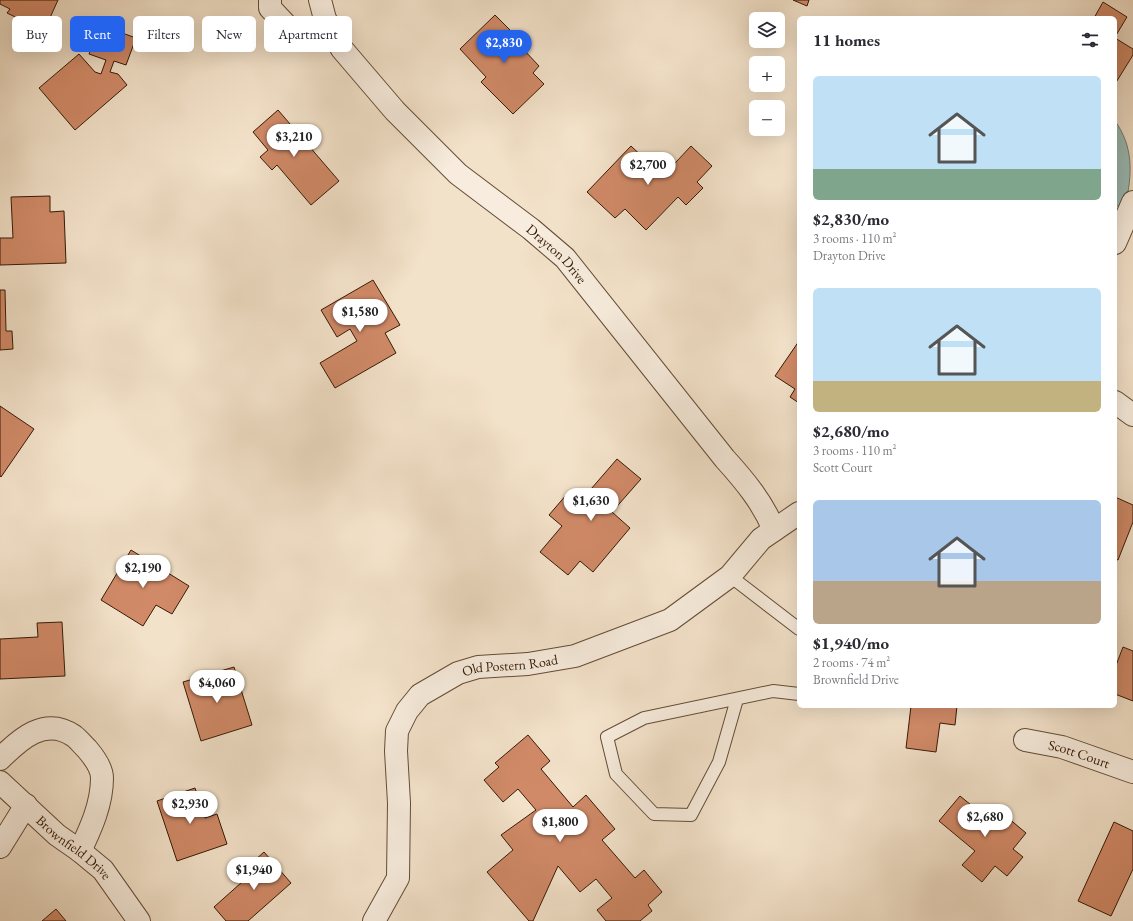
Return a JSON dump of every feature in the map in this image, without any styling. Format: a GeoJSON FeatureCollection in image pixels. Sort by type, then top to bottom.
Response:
{"type":"FeatureCollection","features":[{"type":"Feature","properties":{"kind":"street"},"geometry":{"type":"LineString","coordinates":[[270,0],[270,8],[278,16]]}},
{"type":"Feature","properties":{"kind":"street","name":"Drayton Drive"},"geometry":{"type":"LineString","coordinates":[[320,0],[325,19],[342,49],[395,111],[458,174],[531,228],[565,258],[725,459],[745,481],[767,512],[774,530]]}},
{"type":"Feature","properties":{"kind":"street"},"geometry":{"type":"LineString","coordinates":[[1117,238],[1133,202]]}},
{"type":"Feature","properties":{"kind":"street"},"geometry":{"type":"LineString","coordinates":[[1117,404],[1133,416]]}},
{"type":"Feature","properties":{"kind":"street","name":"Old Postern Road"},"geometry":{"type":"LineString","coordinates":[[374,921],[398,878],[399,803],[396,751],[398,731],[407,711],[420,695],[458,672],[478,667],[528,664],[575,656],[670,620],[730,576],[761,538],[797,515]]}},
{"type":"Feature","properties":{"kind":"street"},"geometry":{"type":"LineString","coordinates":[[0,759],[16,743],[31,733],[54,727],[74,736],[94,756],[102,776],[100,796],[94,822],[80,851]]}},
{"type":"Feature","properties":{"kind":"street","name":"Scott Court"},"geometry":{"type":"LineString","coordinates":[[1025,740],[1062,747],[1133,772]]}},
{"type":"Feature","properties":{"kind":"street","name":"Brownfield Drive"},"geometry":{"type":"LineString","coordinates":[[0,782],[57,835],[103,870],[138,921]]}},
{"type":"Feature","properties":{"kind":"street"},"geometry":{"type":"LineString","coordinates":[[0,847],[26,805]]}},
{"type":"Feature","properties":{"kind":"lane"},"geometry":{"type":"LineString","coordinates":[[730,576],[797,627]]}},
{"type":"Feature","properties":{"kind":"lane"},"geometry":{"type":"LineString","coordinates":[[737,699],[719,762],[691,815],[654,814],[616,774],[608,737],[644,718],[773,691],[797,694]]}},
{"type":"Feature","properties":{"kind":"water"},"geometry":{"type":"Polygon","coordinates":[[[1117,124],[1125,140],[1130,160],[1128,194],[1125,206],[1117,206],[1117,124]]]}},
{"type":"Feature","properties":{"kind":"building"},"geometry":{"type":"Polygon","coordinates":[[[0,0],[58,0],[51,16],[13,16],[7,13],[10,9],[0,4],[0,0]]]}},
{"type":"Feature","properties":{"kind":"building"},"geometry":{"type":"Polygon","coordinates":[[[793,0],[809,0],[807,6],[793,0]]]}},
{"type":"Feature","properties":{"kind":"building"},"geometry":{"type":"Polygon","coordinates":[[[1103,2],[1127,17],[1117,34],[1117,16],[1095,16],[1103,2]]]}},
{"type":"Feature","properties":{"kind":"building"},"geometry":{"type":"Polygon","coordinates":[[[495,15],[526,46],[523,49],[539,66],[533,73],[544,84],[513,114],[481,82],[486,77],[460,49],[495,15]]]}},
{"type":"Feature","properties":{"kind":"building"},"geometry":{"type":"Polygon","coordinates":[[[125,34],[133,37],[133,46],[126,65],[114,61],[110,72],[118,74],[127,85],[75,130],[39,88],[79,54],[95,72],[101,74],[106,60],[89,54],[90,52],[125,52],[125,34]]]}},
{"type":"Feature","properties":{"kind":"building"},"geometry":{"type":"Polygon","coordinates":[[[1117,39],[1133,49],[1133,55],[1117,81],[1117,39]]]}},
{"type":"Feature","properties":{"kind":"building"},"geometry":{"type":"Polygon","coordinates":[[[278,110],[339,181],[311,205],[277,165],[272,170],[260,157],[268,150],[253,132],[278,110]]]}},
{"type":"Feature","properties":{"kind":"building"},"geometry":{"type":"Polygon","coordinates":[[[631,146],[663,176],[691,146],[712,166],[697,182],[703,188],[686,205],[678,197],[646,230],[625,209],[615,218],[587,192],[631,146]]]}},
{"type":"Feature","properties":{"kind":"building"},"geometry":{"type":"Polygon","coordinates":[[[50,196],[50,212],[64,211],[66,263],[0,265],[0,238],[13,238],[11,197],[50,196]]]}},
{"type":"Feature","properties":{"kind":"building"},"geometry":{"type":"Polygon","coordinates":[[[373,280],[400,325],[385,333],[396,353],[335,388],[320,363],[357,341],[350,329],[337,337],[321,310],[373,280]]]}},
{"type":"Feature","properties":{"kind":"building"},"geometry":{"type":"Polygon","coordinates":[[[0,290],[5,290],[6,331],[12,331],[13,349],[0,350],[0,290]]]}},
{"type":"Feature","properties":{"kind":"building"},"geometry":{"type":"Polygon","coordinates":[[[797,344],[797,402],[790,397],[795,389],[775,376],[797,344]]]}},
{"type":"Feature","properties":{"kind":"building"},"geometry":{"type":"Polygon","coordinates":[[[0,406],[34,429],[1,477],[0,476],[0,406]]]}},
{"type":"Feature","properties":{"kind":"building"},"geometry":{"type":"Polygon","coordinates":[[[617,459],[641,479],[612,512],[630,528],[593,572],[580,561],[568,575],[540,552],[562,526],[549,515],[567,494],[578,504],[617,459]]]}},
{"type":"Feature","properties":{"kind":"building"},"geometry":{"type":"Polygon","coordinates":[[[1117,498],[1133,505],[1133,522],[1118,560],[1117,498]]]}},
{"type":"Feature","properties":{"kind":"building"},"geometry":{"type":"Polygon","coordinates":[[[131,550],[189,586],[172,614],[156,605],[143,626],[101,600],[131,550]]]}},
{"type":"Feature","properties":{"kind":"building"},"geometry":{"type":"Polygon","coordinates":[[[62,622],[65,676],[0,679],[0,639],[38,637],[37,623],[62,622]]]}},
{"type":"Feature","properties":{"kind":"building"},"geometry":{"type":"Polygon","coordinates":[[[1123,647],[1133,651],[1133,701],[1117,695],[1117,663],[1123,647]]]}},
{"type":"Feature","properties":{"kind":"building"},"geometry":{"type":"Polygon","coordinates":[[[234,667],[252,725],[201,741],[183,682],[234,667]]]}},
{"type":"Feature","properties":{"kind":"building"},"geometry":{"type":"Polygon","coordinates":[[[911,708],[957,708],[955,725],[940,723],[936,752],[906,748],[911,708]]]}},
{"type":"Feature","properties":{"kind":"building"},"geometry":{"type":"Polygon","coordinates":[[[528,735],[550,761],[541,769],[573,807],[586,795],[615,829],[602,840],[635,878],[644,870],[662,892],[648,905],[652,911],[640,921],[606,921],[597,910],[612,898],[596,879],[580,892],[558,866],[533,921],[529,921],[487,872],[513,850],[501,835],[536,810],[518,789],[503,802],[484,780],[499,767],[495,763],[528,735]]]}},
{"type":"Feature","properties":{"kind":"building"},"geometry":{"type":"Polygon","coordinates":[[[195,788],[205,818],[217,814],[227,844],[177,861],[157,801],[195,788]]]}},
{"type":"Feature","properties":{"kind":"building"},"geometry":{"type":"Polygon","coordinates":[[[960,796],[987,818],[995,807],[1026,833],[1013,849],[1023,857],[1007,876],[995,866],[982,882],[962,865],[975,851],[939,821],[960,796]]]}},
{"type":"Feature","properties":{"kind":"building"},"geometry":{"type":"Polygon","coordinates":[[[1114,822],[1133,831],[1133,869],[1111,916],[1078,901],[1114,822]]]}},
{"type":"Feature","properties":{"kind":"building"},"geometry":{"type":"Polygon","coordinates":[[[264,852],[291,883],[248,921],[226,921],[214,907],[251,874],[246,868],[264,852]]]}},
{"type":"Feature","properties":{"kind":"building"},"geometry":{"type":"Polygon","coordinates":[[[56,909],[66,921],[42,921],[56,909]]]}}]}
